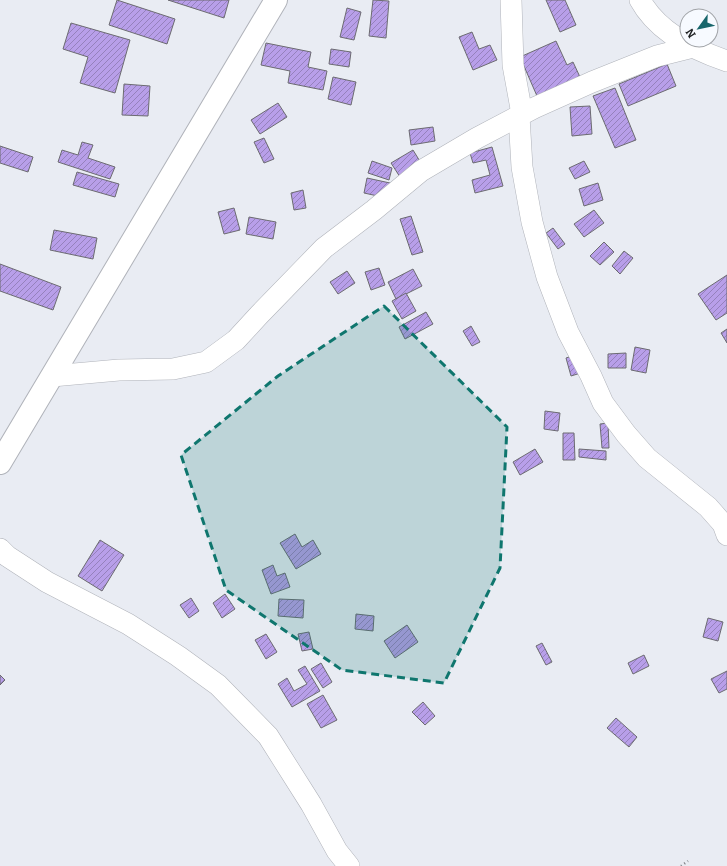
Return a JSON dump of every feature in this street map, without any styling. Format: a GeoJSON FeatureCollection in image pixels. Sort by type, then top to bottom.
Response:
{"type":"FeatureCollection","features":[{"type":"Feature","properties":{"kind":"street"},"geometry":{"type":"LineString","coordinates":[[0,462],[276,0]]}},
{"type":"Feature","properties":{"kind":"street"},"geometry":{"type":"LineString","coordinates":[[511,0],[513,65],[521,115],[522,167],[532,222],[547,277],[568,332],[603,403],[626,434],[647,458],[708,506],[722,524],[727,535]]}},
{"type":"Feature","properties":{"kind":"street"},"geometry":{"type":"LineString","coordinates":[[640,0],[645,10],[674,37],[679,40]]}},
{"type":"Feature","properties":{"kind":"street"},"geometry":{"type":"LineString","coordinates":[[52,376],[119,370],[173,369],[206,362],[236,340],[324,248],[374,210],[421,171],[477,138],[521,115],[592,82],[657,56],[689,48]]}},
{"type":"Feature","properties":{"kind":"street"},"geometry":{"type":"LineString","coordinates":[[695,48],[708,55],[727,61]]}},
{"type":"Feature","properties":{"kind":"street"},"geometry":{"type":"LineString","coordinates":[[0,549],[7,556],[47,582],[128,624],[178,656],[218,685],[268,736],[311,804],[346,865]]}},
{"type":"Feature","properties":{"kind":"path"},"geometry":{"type":"LineString","coordinates":[[681,866],[688,861]]}},
{"type":"Feature","properties":{"kind":"highlighted area"},"geometry":{"type":"Polygon","coordinates":[[[384,306],[507,427],[500,568],[444,683],[342,670],[226,590],[181,455],[278,376],[384,306]]]}},
{"type":"Feature","properties":{"kind":"building"},"geometry":{"type":"Polygon","coordinates":[[[117,0],[175,19],[167,44],[109,25],[117,0]]]}},
{"type":"Feature","properties":{"kind":"building"},"geometry":{"type":"Polygon","coordinates":[[[168,0],[229,0],[224,18],[168,0]]]}},
{"type":"Feature","properties":{"kind":"building"},"geometry":{"type":"Polygon","coordinates":[[[373,0],[389,1],[386,38],[369,36],[373,0]]]}},
{"type":"Feature","properties":{"kind":"building"},"geometry":{"type":"Polygon","coordinates":[[[546,0],[565,0],[576,25],[560,32],[546,0]]]}},
{"type":"Feature","properties":{"kind":"building"},"geometry":{"type":"Polygon","coordinates":[[[347,8],[361,12],[354,40],[340,37],[347,8]]]}},
{"type":"Feature","properties":{"kind":"building"},"geometry":{"type":"Polygon","coordinates":[[[71,23],[130,40],[115,93],[80,83],[88,57],[63,49],[71,23]]]}},
{"type":"Feature","properties":{"kind":"building"},"geometry":{"type":"Polygon","coordinates":[[[472,32],[479,49],[490,45],[497,60],[473,70],[459,37],[472,32]]]}},
{"type":"Feature","properties":{"kind":"building"},"geometry":{"type":"Polygon","coordinates":[[[556,41],[567,65],[573,62],[580,77],[537,96],[520,57],[556,41]]]}},
{"type":"Feature","properties":{"kind":"building"},"geometry":{"type":"Polygon","coordinates":[[[266,43],[311,52],[308,67],[327,71],[323,90],[288,83],[290,71],[261,65],[266,43]]]}},
{"type":"Feature","properties":{"kind":"building"},"geometry":{"type":"Polygon","coordinates":[[[331,49],[351,52],[349,67],[329,64],[331,49]]]}},
{"type":"Feature","properties":{"kind":"building"},"geometry":{"type":"Polygon","coordinates":[[[667,64],[676,86],[628,106],[619,84],[667,64]]]}},
{"type":"Feature","properties":{"kind":"building"},"geometry":{"type":"Polygon","coordinates":[[[333,77],[356,82],[351,105],[328,99],[333,77]]]}},
{"type":"Feature","properties":{"kind":"building"},"geometry":{"type":"Polygon","coordinates":[[[124,84],[150,86],[148,116],[122,115],[124,84]]]}},
{"type":"Feature","properties":{"kind":"building"},"geometry":{"type":"Polygon","coordinates":[[[615,88],[636,140],[615,148],[593,96],[615,88]]]}},
{"type":"Feature","properties":{"kind":"building"},"geometry":{"type":"Polygon","coordinates":[[[278,103],[287,117],[260,134],[251,120],[278,103]]]}},
{"type":"Feature","properties":{"kind":"building"},"geometry":{"type":"Polygon","coordinates":[[[590,106],[592,134],[572,136],[570,107],[590,106]]]}},
{"type":"Feature","properties":{"kind":"building"},"geometry":{"type":"Polygon","coordinates":[[[433,127],[435,141],[411,145],[409,130],[433,127]]]}},
{"type":"Feature","properties":{"kind":"building"},"geometry":{"type":"Polygon","coordinates":[[[264,138],[274,159],[264,163],[254,142],[264,138]]]}},
{"type":"Feature","properties":{"kind":"building"},"geometry":{"type":"Polygon","coordinates":[[[82,142],[93,145],[88,158],[115,167],[110,179],[58,162],[62,150],[78,155],[82,142]]]}},
{"type":"Feature","properties":{"kind":"building"},"geometry":{"type":"Polygon","coordinates":[[[0,146],[33,157],[28,172],[0,163],[0,146]]]}},
{"type":"Feature","properties":{"kind":"building"},"geometry":{"type":"Polygon","coordinates":[[[492,147],[503,186],[475,193],[472,180],[490,175],[486,160],[473,163],[470,153],[492,147]]]}},
{"type":"Feature","properties":{"kind":"building"},"geometry":{"type":"Polygon","coordinates":[[[413,150],[421,163],[400,177],[391,163],[413,150]]]}},
{"type":"Feature","properties":{"kind":"building"},"geometry":{"type":"Polygon","coordinates":[[[372,161],[392,168],[389,180],[368,173],[372,161]]]}},
{"type":"Feature","properties":{"kind":"building"},"geometry":{"type":"Polygon","coordinates":[[[584,161],[590,172],[575,179],[569,168],[584,161]]]}},
{"type":"Feature","properties":{"kind":"building"},"geometry":{"type":"Polygon","coordinates":[[[77,172],[119,184],[115,197],[73,185],[77,172]]]}},
{"type":"Feature","properties":{"kind":"building"},"geometry":{"type":"Polygon","coordinates":[[[367,178],[390,183],[387,198],[364,193],[367,178]]]}},
{"type":"Feature","properties":{"kind":"building"},"geometry":{"type":"Polygon","coordinates":[[[598,183],[603,200],[584,206],[579,189],[598,183]]]}},
{"type":"Feature","properties":{"kind":"building"},"geometry":{"type":"Polygon","coordinates":[[[303,190],[306,208],[294,210],[291,193],[303,190]]]}},
{"type":"Feature","properties":{"kind":"building"},"geometry":{"type":"Polygon","coordinates":[[[234,208],[240,230],[224,234],[218,212],[234,208]]]}},
{"type":"Feature","properties":{"kind":"building"},"geometry":{"type":"Polygon","coordinates":[[[594,210],[604,223],[584,237],[574,224],[594,210]]]}},
{"type":"Feature","properties":{"kind":"building"},"geometry":{"type":"Polygon","coordinates":[[[411,216],[423,252],[412,255],[400,219],[411,216]]]}},
{"type":"Feature","properties":{"kind":"building"},"geometry":{"type":"Polygon","coordinates":[[[249,217],[276,222],[273,239],[246,234],[249,217]]]}},
{"type":"Feature","properties":{"kind":"building"},"geometry":{"type":"Polygon","coordinates":[[[553,228],[565,244],[558,249],[546,233],[553,228]]]}},
{"type":"Feature","properties":{"kind":"building"},"geometry":{"type":"Polygon","coordinates":[[[54,230],[97,238],[93,259],[50,250],[54,230]]]}},
{"type":"Feature","properties":{"kind":"building"},"geometry":{"type":"Polygon","coordinates":[[[604,242],[614,252],[600,265],[590,256],[604,242]]]}},
{"type":"Feature","properties":{"kind":"building"},"geometry":{"type":"Polygon","coordinates":[[[624,251],[633,258],[620,274],[612,266],[624,251]]]}},
{"type":"Feature","properties":{"kind":"building"},"geometry":{"type":"Polygon","coordinates":[[[0,264],[61,287],[53,310],[0,291],[0,264]]]}},
{"type":"Feature","properties":{"kind":"building"},"geometry":{"type":"Polygon","coordinates":[[[379,268],[385,285],[371,290],[365,272],[379,268]]]}},
{"type":"Feature","properties":{"kind":"building"},"geometry":{"type":"Polygon","coordinates":[[[413,269],[422,286],[396,299],[388,282],[413,269]]]}},
{"type":"Feature","properties":{"kind":"building"},"geometry":{"type":"Polygon","coordinates":[[[347,271],[355,283],[338,294],[330,282],[347,271]]]}},
{"type":"Feature","properties":{"kind":"building"},"geometry":{"type":"Polygon","coordinates":[[[727,275],[727,313],[716,320],[698,294],[727,275]]]}},
{"type":"Feature","properties":{"kind":"building"},"geometry":{"type":"Polygon","coordinates":[[[406,293],[416,311],[402,319],[392,301],[406,293]]]}},
{"type":"Feature","properties":{"kind":"building"},"geometry":{"type":"Polygon","coordinates":[[[426,312],[433,324],[405,339],[399,327],[426,312]]]}},
{"type":"Feature","properties":{"kind":"building"},"geometry":{"type":"Polygon","coordinates":[[[471,326],[480,342],[472,346],[463,331],[471,326]]]}},
{"type":"Feature","properties":{"kind":"building"},"geometry":{"type":"Polygon","coordinates":[[[727,329],[727,343],[721,333],[727,329]]]}},
{"type":"Feature","properties":{"kind":"building"},"geometry":{"type":"Polygon","coordinates":[[[635,347],[650,350],[646,373],[631,370],[635,347]]]}},
{"type":"Feature","properties":{"kind":"building"},"geometry":{"type":"Polygon","coordinates":[[[626,353],[626,368],[608,368],[608,354],[626,353]]]}},
{"type":"Feature","properties":{"kind":"building"},"geometry":{"type":"Polygon","coordinates":[[[578,354],[584,372],[571,376],[566,358],[578,354]]]}},
{"type":"Feature","properties":{"kind":"building"},"geometry":{"type":"Polygon","coordinates":[[[545,411],[560,413],[558,431],[544,429],[545,411]]]}},
{"type":"Feature","properties":{"kind":"building"},"geometry":{"type":"Polygon","coordinates":[[[608,423],[609,448],[602,448],[600,424],[608,423]]]}},
{"type":"Feature","properties":{"kind":"building"},"geometry":{"type":"Polygon","coordinates":[[[563,433],[574,433],[575,460],[563,460],[563,433]]]}},
{"type":"Feature","properties":{"kind":"building"},"geometry":{"type":"Polygon","coordinates":[[[535,449],[543,462],[520,475],[513,462],[535,449]]]}},
{"type":"Feature","properties":{"kind":"building"},"geometry":{"type":"Polygon","coordinates":[[[579,449],[606,451],[606,460],[579,457],[579,449]]]}},
{"type":"Feature","properties":{"kind":"building"},"geometry":{"type":"Polygon","coordinates":[[[295,534],[302,547],[313,540],[321,554],[296,569],[280,543],[295,534]]]}},
{"type":"Feature","properties":{"kind":"building"},"geometry":{"type":"Polygon","coordinates":[[[100,540],[124,555],[102,591],[78,576],[100,540]]]}},
{"type":"Feature","properties":{"kind":"building"},"geometry":{"type":"Polygon","coordinates":[[[273,565],[277,576],[285,573],[290,587],[271,594],[262,570],[273,565]]]}},
{"type":"Feature","properties":{"kind":"building"},"geometry":{"type":"Polygon","coordinates":[[[225,594],[235,609],[222,618],[213,603],[225,594]]]}},
{"type":"Feature","properties":{"kind":"building"},"geometry":{"type":"Polygon","coordinates":[[[191,598],[199,611],[189,618],[180,605],[191,598]]]}},
{"type":"Feature","properties":{"kind":"building"},"geometry":{"type":"Polygon","coordinates":[[[279,599],[304,600],[303,618],[278,616],[279,599]]]}},
{"type":"Feature","properties":{"kind":"building"},"geometry":{"type":"Polygon","coordinates":[[[356,614],[374,616],[373,631],[355,629],[356,614]]]}},
{"type":"Feature","properties":{"kind":"building"},"geometry":{"type":"Polygon","coordinates":[[[708,618],[723,622],[718,641],[703,637],[708,618]]]}},
{"type":"Feature","properties":{"kind":"building"},"geometry":{"type":"Polygon","coordinates":[[[407,625],[418,642],[395,658],[384,641],[407,625]]]}},
{"type":"Feature","properties":{"kind":"building"},"geometry":{"type":"Polygon","coordinates":[[[309,632],[313,649],[302,651],[298,634],[309,632]]]}},
{"type":"Feature","properties":{"kind":"building"},"geometry":{"type":"Polygon","coordinates":[[[266,634],[277,652],[266,659],[255,640],[266,634]]]}},
{"type":"Feature","properties":{"kind":"building"},"geometry":{"type":"Polygon","coordinates":[[[542,643],[552,662],[546,665],[536,646],[542,643]]]}},
{"type":"Feature","properties":{"kind":"building"},"geometry":{"type":"Polygon","coordinates":[[[644,655],[649,666],[633,674],[628,663],[644,655]]]}},
{"type":"Feature","properties":{"kind":"building"},"geometry":{"type":"Polygon","coordinates":[[[321,663],[332,682],[323,688],[311,669],[321,663]]]}},
{"type":"Feature","properties":{"kind":"building"},"geometry":{"type":"Polygon","coordinates":[[[305,666],[320,691],[292,707],[278,684],[287,678],[294,691],[307,684],[298,670],[305,666]]]}},
{"type":"Feature","properties":{"kind":"building"},"geometry":{"type":"Polygon","coordinates":[[[727,671],[727,689],[719,693],[711,679],[727,671]]]}},
{"type":"Feature","properties":{"kind":"building"},"geometry":{"type":"Polygon","coordinates":[[[0,675],[5,680],[0,685],[0,675]]]}},
{"type":"Feature","properties":{"kind":"building"},"geometry":{"type":"Polygon","coordinates":[[[323,695],[337,720],[321,728],[307,704],[323,695]]]}},
{"type":"Feature","properties":{"kind":"building"},"geometry":{"type":"Polygon","coordinates":[[[423,702],[435,716],[425,725],[412,712],[423,702]]]}},
{"type":"Feature","properties":{"kind":"building"},"geometry":{"type":"Polygon","coordinates":[[[616,718],[637,737],[629,747],[607,728],[616,718]]]}}]}
